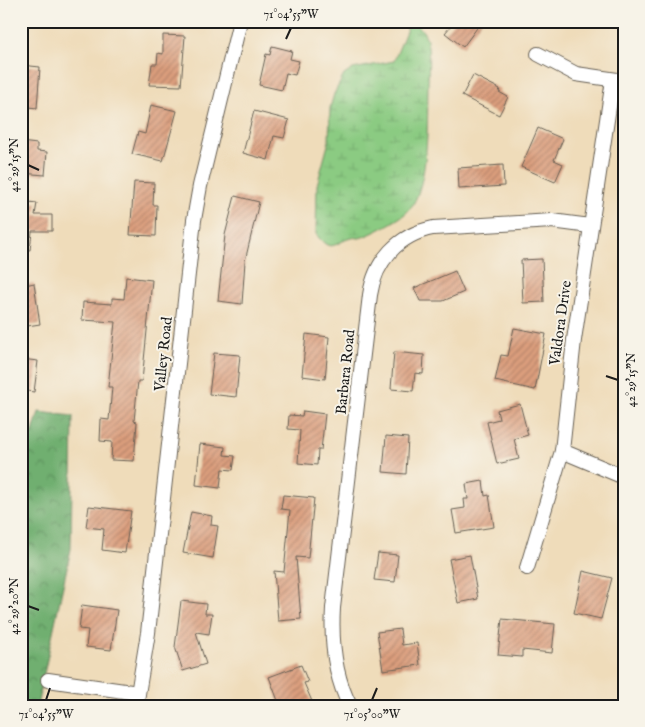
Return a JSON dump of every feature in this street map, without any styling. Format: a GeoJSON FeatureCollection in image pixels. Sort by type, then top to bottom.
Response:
{"type":"FeatureCollection","features":[{"type":"Feature","properties":{"kind":"street","name":"Valley Road"},"geometry":{"type":"LineString","coordinates":[[48,680],[137,700],[148,633],[196,211],[240,21]]}},
{"type":"Feature","properties":{"kind":"street"},"geometry":{"type":"LineString","coordinates":[[538,54],[576,74],[618,81]]}},
{"type":"Feature","properties":{"kind":"street","name":"Valdora Drive"},"geometry":{"type":"LineString","coordinates":[[527,568],[562,452],[590,226],[618,81]]}},
{"type":"Feature","properties":{"kind":"street","name":"Barbara Road"},"geometry":{"type":"LineString","coordinates":[[350,706],[338,677],[334,660],[333,608],[370,295],[377,270],[388,253],[397,244],[414,234],[433,228],[552,221],[590,226]]}},
{"type":"Feature","properties":{"kind":"street"},"geometry":{"type":"LineString","coordinates":[[562,452],[624,477]]}},
{"type":"Feature","properties":{"kind":"green space"},"geometry":{"type":"Polygon","coordinates":[[[410,21],[415,22],[425,36],[429,58],[426,151],[421,185],[416,199],[409,210],[393,222],[363,237],[353,238],[330,246],[321,241],[316,234],[317,185],[329,141],[330,108],[334,94],[344,75],[353,69],[394,61],[410,21]]]}},
{"type":"Feature","properties":{"kind":"green space"},"geometry":{"type":"Polygon","coordinates":[[[39,412],[73,416],[71,549],[37,706],[21,706],[21,470],[39,412]]]}},
{"type":"Feature","properties":{"kind":"building"},"geometry":{"type":"Polygon","coordinates":[[[455,21],[482,21],[463,47],[445,33],[455,21]]]}},
{"type":"Feature","properties":{"kind":"building"},"geometry":{"type":"Polygon","coordinates":[[[163,35],[185,36],[181,86],[149,85],[152,64],[157,64],[158,53],[163,54],[163,35]]]}},
{"type":"Feature","properties":{"kind":"building"},"geometry":{"type":"Polygon","coordinates":[[[272,46],[292,51],[290,59],[299,61],[295,75],[286,73],[282,90],[259,85],[266,54],[270,55],[272,46]]]}},
{"type":"Feature","properties":{"kind":"building"},"geometry":{"type":"Polygon","coordinates":[[[21,65],[40,67],[37,108],[21,106],[21,65]]]}},
{"type":"Feature","properties":{"kind":"building"},"geometry":{"type":"Polygon","coordinates":[[[473,75],[500,89],[499,92],[508,97],[499,115],[462,96],[473,75]]]}},
{"type":"Feature","properties":{"kind":"building"},"geometry":{"type":"Polygon","coordinates":[[[151,105],[177,111],[163,161],[132,154],[138,132],[145,134],[151,105]]]}},
{"type":"Feature","properties":{"kind":"building"},"geometry":{"type":"Polygon","coordinates":[[[254,111],[289,120],[284,138],[274,136],[268,160],[243,153],[254,111]]]}},
{"type":"Feature","properties":{"kind":"building"},"geometry":{"type":"Polygon","coordinates":[[[538,128],[563,139],[554,160],[563,164],[555,182],[521,167],[538,128]]]}},
{"type":"Feature","properties":{"kind":"building"},"geometry":{"type":"Polygon","coordinates":[[[21,142],[37,144],[37,151],[47,152],[45,175],[21,173],[21,142]]]}},
{"type":"Feature","properties":{"kind":"building"},"geometry":{"type":"Polygon","coordinates":[[[503,165],[504,186],[459,189],[458,168],[503,165]]]}},
{"type":"Feature","properties":{"kind":"building"},"geometry":{"type":"Polygon","coordinates":[[[134,182],[154,183],[153,205],[157,205],[156,236],[130,235],[134,182]]]}},
{"type":"Feature","properties":{"kind":"building"},"geometry":{"type":"Polygon","coordinates":[[[235,196],[259,202],[245,261],[242,304],[218,301],[225,235],[235,196]]]}},
{"type":"Feature","properties":{"kind":"building"},"geometry":{"type":"Polygon","coordinates":[[[21,201],[37,203],[35,215],[52,215],[52,231],[32,231],[30,250],[21,249],[21,201]]]}},
{"type":"Feature","properties":{"kind":"building"},"geometry":{"type":"Polygon","coordinates":[[[542,259],[544,302],[523,303],[521,260],[542,259]]]}},
{"type":"Feature","properties":{"kind":"building"},"geometry":{"type":"Polygon","coordinates":[[[455,271],[464,292],[443,301],[420,301],[414,288],[455,271]]]}},
{"type":"Feature","properties":{"kind":"building"},"geometry":{"type":"Polygon","coordinates":[[[126,277],[152,280],[142,381],[138,381],[134,421],[137,422],[134,461],[111,460],[112,442],[100,441],[101,419],[109,420],[112,387],[108,387],[115,322],[82,320],[83,302],[112,304],[112,298],[124,299],[126,277]]]}},
{"type":"Feature","properties":{"kind":"building"},"geometry":{"type":"Polygon","coordinates":[[[34,283],[40,324],[21,327],[21,286],[34,283]]]}},
{"type":"Feature","properties":{"kind":"building"},"geometry":{"type":"Polygon","coordinates":[[[514,328],[546,334],[535,390],[495,381],[501,355],[508,356],[514,328]]]}},
{"type":"Feature","properties":{"kind":"building"},"geometry":{"type":"Polygon","coordinates":[[[306,334],[329,337],[325,379],[302,376],[306,334]]]}},
{"type":"Feature","properties":{"kind":"building"},"geometry":{"type":"Polygon","coordinates":[[[394,352],[424,355],[423,374],[415,373],[413,391],[391,389],[394,352]]]}},
{"type":"Feature","properties":{"kind":"building"},"geometry":{"type":"Polygon","coordinates":[[[214,353],[240,355],[236,397],[209,394],[214,353]]]}},
{"type":"Feature","properties":{"kind":"building"},"geometry":{"type":"Polygon","coordinates":[[[21,359],[38,361],[34,392],[21,390],[21,359]]]}},
{"type":"Feature","properties":{"kind":"building"},"geometry":{"type":"Polygon","coordinates":[[[520,404],[528,435],[514,439],[519,459],[497,464],[487,422],[499,419],[497,410],[520,404]]]}},
{"type":"Feature","properties":{"kind":"building"},"geometry":{"type":"Polygon","coordinates":[[[303,411],[325,414],[321,450],[318,450],[317,465],[298,463],[300,430],[288,429],[289,415],[302,416],[303,411]]]}},
{"type":"Feature","properties":{"kind":"building"},"geometry":{"type":"Polygon","coordinates":[[[386,436],[408,438],[406,474],[383,472],[386,436]]]}},
{"type":"Feature","properties":{"kind":"building"},"geometry":{"type":"Polygon","coordinates":[[[200,444],[225,447],[224,455],[235,456],[233,470],[222,469],[220,488],[196,485],[200,444]]]}},
{"type":"Feature","properties":{"kind":"building"},"geometry":{"type":"Polygon","coordinates":[[[483,481],[485,496],[489,495],[494,527],[456,533],[452,510],[465,508],[464,499],[468,499],[466,484],[483,481]]]}},
{"type":"Feature","properties":{"kind":"building"},"geometry":{"type":"Polygon","coordinates":[[[283,495],[314,498],[308,558],[296,557],[301,619],[278,621],[274,571],[284,572],[290,510],[281,509],[283,495]]]}},
{"type":"Feature","properties":{"kind":"building"},"geometry":{"type":"Polygon","coordinates":[[[89,506],[131,511],[125,553],[102,550],[104,529],[86,527],[89,506]]]}},
{"type":"Feature","properties":{"kind":"building"},"geometry":{"type":"Polygon","coordinates":[[[191,512],[212,516],[211,525],[218,526],[213,558],[183,553],[191,512]]]}},
{"type":"Feature","properties":{"kind":"building"},"geometry":{"type":"Polygon","coordinates":[[[378,553],[398,555],[395,582],[374,580],[378,553]]]}},
{"type":"Feature","properties":{"kind":"building"},"geometry":{"type":"Polygon","coordinates":[[[470,555],[478,599],[458,603],[449,559],[470,555]]]}},
{"type":"Feature","properties":{"kind":"building"},"geometry":{"type":"Polygon","coordinates":[[[583,571],[612,578],[601,619],[574,613],[583,571]]]}},
{"type":"Feature","properties":{"kind":"building"},"geometry":{"type":"Polygon","coordinates":[[[181,601],[206,604],[205,614],[212,614],[209,634],[196,632],[206,664],[183,671],[175,647],[181,601]]]}},
{"type":"Feature","properties":{"kind":"building"},"geometry":{"type":"Polygon","coordinates":[[[82,605],[117,610],[111,650],[86,647],[88,630],[79,629],[82,605]]]}},
{"type":"Feature","properties":{"kind":"building"},"geometry":{"type":"Polygon","coordinates":[[[502,619],[555,624],[552,653],[522,650],[522,657],[498,655],[502,619]]]}},
{"type":"Feature","properties":{"kind":"building"},"geometry":{"type":"Polygon","coordinates":[[[400,629],[402,645],[417,643],[420,665],[383,670],[377,632],[400,629]]]}},
{"type":"Feature","properties":{"kind":"building"},"geometry":{"type":"Polygon","coordinates":[[[301,665],[308,682],[304,683],[314,706],[280,706],[269,677],[301,665]]]}}]}
